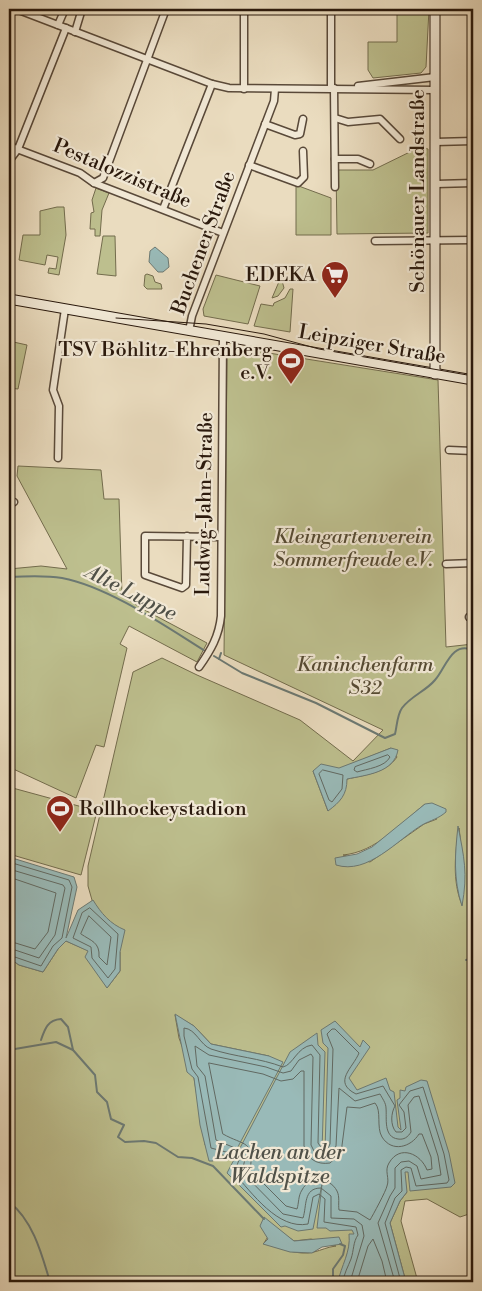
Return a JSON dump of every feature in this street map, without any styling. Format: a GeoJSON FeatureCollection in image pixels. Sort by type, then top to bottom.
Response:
{"type":"FeatureCollection","features":[{"type":"Feature","properties":{"kind":"street"},"geometry":{"type":"LineString","coordinates":[[16,9],[212,84],[244,89],[342,88],[435,90]]}},
{"type":"Feature","properties":{"kind":"street"},"geometry":{"type":"LineString","coordinates":[[58,25],[65,9]]}},
{"type":"Feature","properties":{"kind":"street"},"geometry":{"type":"LineString","coordinates":[[75,32],[82,9]]}},
{"type":"Feature","properties":{"kind":"street"},"geometry":{"type":"LineString","coordinates":[[94,183],[103,178],[166,9]]}},
{"type":"Feature","properties":{"kind":"street"},"geometry":{"type":"LineString","coordinates":[[244,9],[244,89]]}},
{"type":"Feature","properties":{"kind":"street"},"geometry":{"type":"LineString","coordinates":[[330,9],[335,187]]}},
{"type":"Feature","properties":{"kind":"street","name":"Schönauer Landstraße"},"geometry":{"type":"LineString","coordinates":[[435,9],[435,374]]}},
{"type":"Feature","properties":{"kind":"street"},"geometry":{"type":"LineString","coordinates":[[9,161],[18,149],[66,28]]}},
{"type":"Feature","properties":{"kind":"street"},"geometry":{"type":"LineString","coordinates":[[342,88],[435,77]]}},
{"type":"Feature","properties":{"kind":"street"},"geometry":{"type":"LineString","coordinates":[[163,210],[212,84]]}},
{"type":"Feature","properties":{"kind":"street","name":"Buchener Straße"},"geometry":{"type":"LineString","coordinates":[[189,331],[192,316],[274,101],[275,89]]}},
{"type":"Feature","properties":{"kind":"street"},"geometry":{"type":"LineString","coordinates":[[334,118],[348,122],[380,119],[400,139]]}},
{"type":"Feature","properties":{"kind":"street"},"geometry":{"type":"LineString","coordinates":[[265,124],[295,135],[300,134],[303,119]]}},
{"type":"Feature","properties":{"kind":"street"},"geometry":{"type":"LineString","coordinates":[[436,142],[473,141]]}},
{"type":"Feature","properties":{"kind":"street","name":"Pestalozzistraße"},"geometry":{"type":"LineString","coordinates":[[9,146],[80,173],[94,183],[224,233]]}},
{"type":"Feature","properties":{"kind":"street","name":"Buchener Straße"},"geometry":{"type":"LineString","coordinates":[[249,165],[298,183],[304,177],[303,151]]}},
{"type":"Feature","properties":{"kind":"street"},"geometry":{"type":"LineString","coordinates":[[335,160],[358,159],[370,164]]}},
{"type":"Feature","properties":{"kind":"street"},"geometry":{"type":"LineString","coordinates":[[436,184],[473,183]]}},
{"type":"Feature","properties":{"kind":"street"},"geometry":{"type":"LineString","coordinates":[[375,242],[473,240]]}},
{"type":"Feature","properties":{"kind":"street","name":"Leipziger Straße"},"geometry":{"type":"LineString","coordinates":[[9,299],[473,380]]}},
{"type":"Feature","properties":{"kind":"street"},"geometry":{"type":"LineString","coordinates":[[58,458],[59,406],[54,390],[65,309]]}},
{"type":"Feature","properties":{"kind":"street","name":"Ludwig-Jahn-Straße"},"geometry":{"type":"LineString","coordinates":[[199,667],[213,647],[220,629],[223,336]]}},
{"type":"Feature","properties":{"kind":"street"},"geometry":{"type":"LineString","coordinates":[[449,450],[473,451]]}},
{"type":"Feature","properties":{"kind":"street"},"geometry":{"type":"LineString","coordinates":[[187,536],[186,586],[182,588],[145,575],[145,536],[187,536],[220,537]]}},
{"type":"Feature","properties":{"kind":"street"},"geometry":{"type":"LineString","coordinates":[[446,564],[473,563]]}},
{"type":"Feature","properties":{"kind":"green space"},"geometry":{"type":"Polygon","coordinates":[[[397,9],[429,9],[426,67],[421,73],[373,78],[368,70],[368,42],[397,42],[397,9]]]}},
{"type":"Feature","properties":{"kind":"green space"},"geometry":{"type":"Polygon","coordinates":[[[420,147],[428,149],[428,233],[337,234],[336,170],[373,170],[420,147]]]}},
{"type":"Feature","properties":{"kind":"green space"},"geometry":{"type":"Polygon","coordinates":[[[296,185],[331,198],[331,235],[296,235],[296,185]]]}},
{"type":"Feature","properties":{"kind":"green space"},"geometry":{"type":"Polygon","coordinates":[[[96,188],[109,193],[102,210],[100,236],[95,236],[95,229],[90,229],[91,213],[94,212],[92,200],[96,188]]]}},
{"type":"Feature","properties":{"kind":"green space"},"geometry":{"type":"Polygon","coordinates":[[[64,207],[66,235],[59,275],[48,273],[49,268],[56,269],[58,257],[47,255],[45,265],[19,260],[23,235],[40,235],[40,211],[64,207]]]}},
{"type":"Feature","properties":{"kind":"green space"},"geometry":{"type":"Polygon","coordinates":[[[103,236],[115,236],[116,276],[97,274],[103,236]]]}},
{"type":"Feature","properties":{"kind":"green space"},"geometry":{"type":"Polygon","coordinates":[[[145,275],[153,276],[155,282],[161,284],[162,289],[147,289],[144,286],[145,275]]]}},
{"type":"Feature","properties":{"kind":"green space"},"geometry":{"type":"Polygon","coordinates":[[[216,275],[260,286],[248,324],[204,316],[203,309],[216,275]]]}},
{"type":"Feature","properties":{"kind":"green space"},"geometry":{"type":"Polygon","coordinates":[[[281,277],[284,288],[278,296],[272,298],[281,277]]]}},
{"type":"Feature","properties":{"kind":"green space"},"geometry":{"type":"Polygon","coordinates":[[[290,289],[293,289],[290,332],[254,326],[261,304],[273,306],[274,303],[285,298],[290,289]]]}},
{"type":"Feature","properties":{"kind":"green space"},"geometry":{"type":"Polygon","coordinates":[[[9,341],[27,345],[18,389],[9,388],[9,341]]]}},
{"type":"Feature","properties":{"kind":"green space"},"geometry":{"type":"Polygon","coordinates":[[[231,347],[438,380],[446,647],[473,644],[473,1205],[471,1205],[469,1214],[460,1217],[427,1199],[405,1201],[401,1221],[418,1282],[406,1282],[390,1223],[400,1201],[407,1192],[332,1114],[320,1181],[358,1231],[338,1282],[9,1282],[9,958],[19,965],[43,972],[58,949],[66,941],[89,951],[107,988],[120,971],[120,952],[107,953],[88,886],[88,866],[133,672],[162,658],[300,720],[353,761],[383,730],[224,655],[227,353],[231,347]],[[391,748],[339,769],[313,771],[328,811],[347,779],[381,770],[397,757],[391,748]],[[425,804],[397,828],[366,849],[343,855],[370,862],[424,824],[437,819],[425,804]],[[459,828],[456,857],[457,886],[462,905],[459,828]],[[175,1015],[179,1038],[194,1078],[205,1145],[217,1153],[269,1056],[211,1044],[194,1026],[175,1015]],[[274,1227],[264,1243],[289,1251],[308,1253],[336,1246],[311,1239],[294,1241],[274,1227]]]}},
{"type":"Feature","properties":{"kind":"green space"},"geometry":{"type":"Polygon","coordinates":[[[18,466],[101,470],[104,499],[119,499],[122,595],[141,608],[207,643],[197,662],[129,626],[120,644],[127,648],[104,747],[96,745],[76,798],[9,767],[9,569],[41,566],[67,569],[17,476],[18,466]]]}},
{"type":"Feature","properties":{"kind":"green space"},"geometry":{"type":"Polygon","coordinates":[[[9,787],[97,811],[81,875],[9,854],[9,787]]]}},
{"type":"Feature","properties":{"kind":"water"},"geometry":{"type":"Polygon","coordinates":[[[155,247],[168,258],[169,267],[163,272],[158,272],[149,262],[150,251],[155,247]]]}},
{"type":"Feature","properties":{"kind":"water"},"geometry":{"type":"Polygon","coordinates":[[[391,748],[398,750],[391,764],[378,772],[347,779],[346,789],[342,798],[328,811],[313,771],[321,764],[339,768],[391,748]]]}},
{"type":"Feature","properties":{"kind":"water"},"geometry":{"type":"Polygon","coordinates":[[[432,803],[446,809],[446,812],[412,831],[371,861],[348,867],[336,865],[335,858],[357,854],[372,847],[425,804],[432,803]]]}},
{"type":"Feature","properties":{"kind":"water"},"geometry":{"type":"Polygon","coordinates":[[[458,826],[465,884],[462,906],[456,876],[458,826]]]}},
{"type":"Feature","properties":{"kind":"water"},"geometry":{"type":"Polygon","coordinates":[[[9,857],[74,877],[77,887],[66,938],[78,910],[93,900],[106,918],[125,930],[120,952],[120,971],[107,988],[85,957],[88,951],[66,941],[58,949],[43,972],[19,965],[9,958],[9,857]]]}},
{"type":"Feature","properties":{"kind":"water"},"geometry":{"type":"Polygon","coordinates":[[[175,1014],[194,1026],[211,1044],[269,1056],[283,1062],[232,1158],[217,1153],[213,1161],[209,1161],[200,1125],[194,1078],[187,1072],[175,1014]]]}},
{"type":"Feature","properties":{"kind":"water","name":"Lachen an der Waldspitze"},"geometry":{"type":"Polygon","coordinates":[[[335,1021],[360,1047],[363,1040],[370,1047],[349,1078],[357,1090],[386,1078],[390,1090],[394,1092],[398,1127],[401,1130],[397,1100],[400,1098],[400,1090],[405,1091],[406,1087],[421,1080],[427,1081],[449,1153],[455,1183],[451,1187],[410,1191],[408,1172],[405,1172],[407,1192],[400,1201],[390,1223],[406,1282],[338,1282],[347,1253],[349,1234],[354,1234],[352,1230],[330,1231],[326,1228],[317,1228],[322,1184],[313,1229],[298,1231],[285,1226],[281,1227],[227,1173],[290,1052],[317,1033],[318,1045],[325,1052],[322,1151],[325,1151],[328,1048],[323,1043],[321,1030],[335,1021]]]}},
{"type":"Feature","properties":{"kind":"water"},"geometry":{"type":"Polygon","coordinates":[[[264,1217],[294,1241],[339,1237],[342,1244],[322,1247],[312,1253],[290,1252],[263,1244],[268,1239],[260,1226],[264,1217]]]}},
{"type":"Feature","properties":{"kind":"waterway","name":"Alte Luppe"},"geometry":{"type":"LineString","coordinates":[[9,577],[56,577],[99,590],[155,619],[205,651]]}},
{"type":"Feature","properties":{"kind":"waterway","name":"Alte Luppe"},"geometry":{"type":"LineString","coordinates":[[214,656],[242,673],[316,703],[385,738],[395,734],[398,717],[402,708],[435,680],[454,652],[466,648],[473,650]]}},
{"type":"Feature","properties":{"kind":"waterway","name":"Alte Luppe"},"geometry":{"type":"LineString","coordinates":[[219,659],[221,653]]}},
{"type":"Feature","properties":{"kind":"waterway"},"geometry":{"type":"LineString","coordinates":[[466,960],[473,958]]}},
{"type":"Feature","properties":{"kind":"waterway"},"geometry":{"type":"LineString","coordinates":[[41,1040],[48,1025],[53,1021],[61,1019],[68,1027],[73,1050]]}},
{"type":"Feature","properties":{"kind":"waterway"},"geometry":{"type":"LineString","coordinates":[[9,1050],[56,1042],[73,1050],[95,1075],[97,1092],[107,1102],[111,1119],[124,1125],[118,1137],[125,1142],[144,1141],[156,1143],[178,1157],[192,1158],[213,1166],[264,1219]]}},
{"type":"Feature","properties":{"kind":"waterway"},"geometry":{"type":"LineString","coordinates":[[9,1202],[24,1218],[36,1239],[50,1282]]}},
{"type":"Feature","properties":{"kind":"waterway"},"geometry":{"type":"LineString","coordinates":[[333,1282],[333,1269],[343,1255],[345,1246],[340,1244]]}},
{"type":"Feature","properties":{"kind":"tram line"},"geometry":{"type":"LineString","coordinates":[[116,318],[206,324],[264,334],[319,349],[473,376]]}},
{"type":"Feature","properties":{"kind":"place","name":"EDEKA"},"geometry":{"type":"Point","coordinates":[335,299]}},
{"type":"Feature","properties":{"kind":"place","name":"TSV Böhlitz-Ehrenberg e.V."},"geometry":{"type":"Point","coordinates":[291,385]}},
{"type":"Feature","properties":{"kind":"place","name":"Rollhockeystadion"},"geometry":{"type":"Point","coordinates":[60,833]}},
{"type":"Feature","properties":{"kind":"park label","name":"Kleingartenverein Sommerfreude e.V."},"geometry":{"type":"Point","coordinates":[353,548]}},
{"type":"Feature","properties":{"kind":"park label","name":"Kaninchenfarm S32"},"geometry":{"type":"Point","coordinates":[365,676]}}]}
